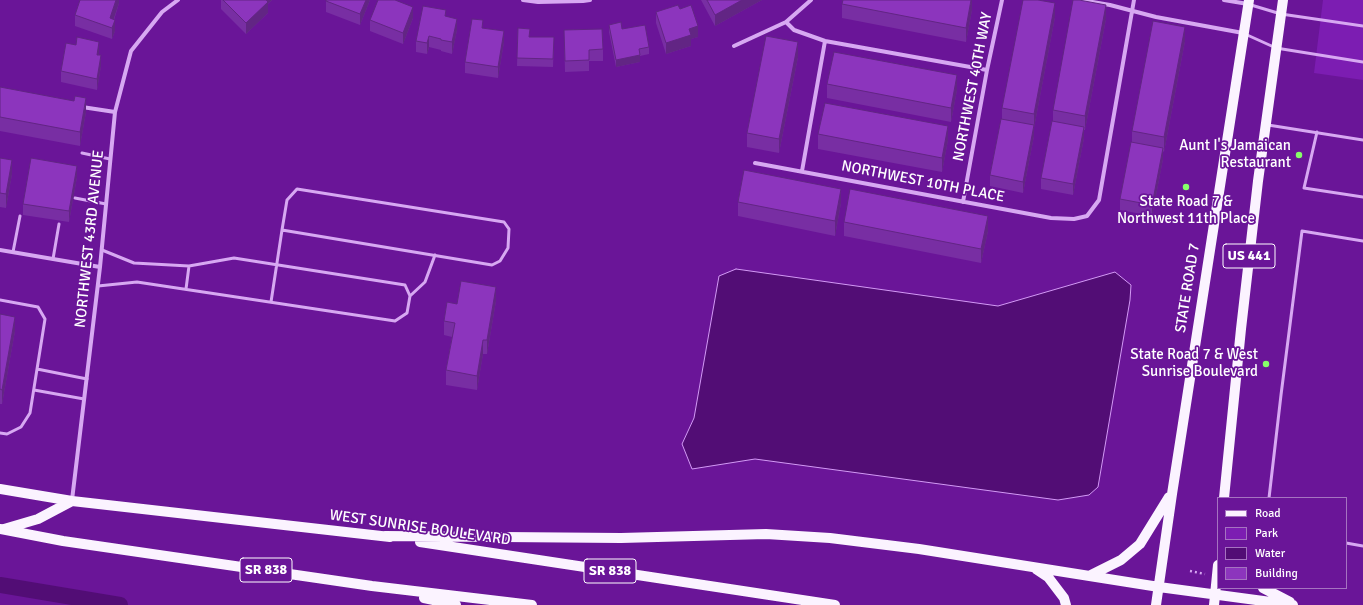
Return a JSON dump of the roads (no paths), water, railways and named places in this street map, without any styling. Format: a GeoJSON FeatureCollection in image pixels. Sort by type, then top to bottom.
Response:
{"type":"FeatureCollection","features":[{"type":"Feature","properties":{"kind":"main road","name":"US 441"},"geometry":{"type":"LineString","coordinates":[[1224,497],[1241,329],[1283,0]]}},
{"type":"Feature","properties":{"kind":"main road","name":"STATE ROAD 7"},"geometry":{"type":"LineString","coordinates":[[1156,605],[1248,2]]}},
{"type":"Feature","properties":{"kind":"main road","name":"WEST SUNRISE BOULEVARD"},"geometry":{"type":"LineString","coordinates":[[0,489],[72,501],[385,536],[835,605]]}},
{"type":"Feature","properties":{"kind":"main road"},"geometry":{"type":"LineString","coordinates":[[1089,576],[1121,560],[1140,544],[1172,494]]}},
{"type":"Feature","properties":{"kind":"main road"},"geometry":{"type":"LineString","coordinates":[[1,529],[38,519],[72,501]]}},
{"type":"Feature","properties":{"kind":"main road","name":"SR 838"},"geometry":{"type":"LineString","coordinates":[[1,529],[63,541],[372,586],[532,605]]}},
{"type":"Feature","properties":{"kind":"main road"},"geometry":{"type":"LineString","coordinates":[[385,536],[621,538],[766,534],[830,538],[919,549],[1159,587],[1293,605]]}},
{"type":"Feature","properties":{"kind":"main road"},"geometry":{"type":"LineString","coordinates":[[1033,567],[1048,577],[1064,598],[1066,605]]}},
{"type":"Feature","properties":{"kind":"main road"},"geometry":{"type":"LineString","coordinates":[[1214,605],[1217,575]]}},
{"type":"Feature","properties":{"kind":"main road"},"geometry":{"type":"LineString","coordinates":[[372,586],[456,605]]}},
{"type":"Feature","properties":{"kind":"main road"},"geometry":{"type":"LineString","coordinates":[[1265,589],[1297,605]]}},
{"type":"Feature","properties":{"kind":"street","name":"NORTHWEST 43RD AVENUE"},"geometry":{"type":"LineString","coordinates":[[72,501],[102,250],[115,112],[131,51],[162,12],[178,0]]}},
{"type":"Feature","properties":{"kind":"street"},"geometry":{"type":"LineString","coordinates":[[523,0],[538,2],[590,0]]}},
{"type":"Feature","properties":{"kind":"street"},"geometry":{"type":"LineString","coordinates":[[734,46],[786,22],[811,0]]}},
{"type":"Feature","properties":{"kind":"street","name":"NORTHWEST 40TH WAY"},"geometry":{"type":"LineString","coordinates":[[963,202],[987,70],[1002,0]]}},
{"type":"Feature","properties":{"kind":"street"},"geometry":{"type":"LineString","coordinates":[[1081,0],[1110,5],[1156,17],[1243,33]]}},
{"type":"Feature","properties":{"kind":"street"},"geometry":{"type":"LineString","coordinates":[[1132,11],[1134,0]]}},
{"type":"Feature","properties":{"kind":"street"},"geometry":{"type":"LineString","coordinates":[[1224,0],[1248,2]]}},
{"type":"Feature","properties":{"kind":"street","name":"NORTHWEST 10TH PLACE"},"geometry":{"type":"LineString","coordinates":[[755,163],[1051,218],[1074,219],[1087,216],[1099,200],[1132,11]]}},
{"type":"Feature","properties":{"kind":"street"},"geometry":{"type":"LineString","coordinates":[[786,22],[794,30],[824,41],[987,70]]}},
{"type":"Feature","properties":{"kind":"street"},"geometry":{"type":"LineString","coordinates":[[802,171],[824,41]]}},
{"type":"Feature","properties":{"kind":"street"},"geometry":{"type":"LineString","coordinates":[[79,106],[115,112]]}},
{"type":"Feature","properties":{"kind":"street"},"geometry":{"type":"LineString","coordinates":[[0,250],[100,267]]}},
{"type":"Feature","properties":{"kind":"lane"},"geometry":{"type":"LineString","coordinates":[[1248,2],[1281,14],[1363,26]]}},
{"type":"Feature","properties":{"kind":"lane"},"geometry":{"type":"LineString","coordinates":[[1243,33],[1276,48],[1363,62]]}},
{"type":"Feature","properties":{"kind":"lane"},"geometry":{"type":"LineString","coordinates":[[1266,125],[1363,140]]}},
{"type":"Feature","properties":{"kind":"lane"},"geometry":{"type":"LineString","coordinates":[[1318,132],[1304,188],[1363,197]]}},
{"type":"Feature","properties":{"kind":"lane"},"geometry":{"type":"LineString","coordinates":[[82,154],[110,159]]}},
{"type":"Feature","properties":{"kind":"lane"},"geometry":{"type":"LineString","coordinates":[[271,302],[282,230],[287,200],[297,189],[504,222],[510,228],[508,248],[500,261],[492,265],[282,230]]}},
{"type":"Feature","properties":{"kind":"lane"},"geometry":{"type":"LineString","coordinates":[[75,198],[106,204]]}},
{"type":"Feature","properties":{"kind":"lane"},"geometry":{"type":"LineString","coordinates":[[13,252],[20,216]]}},
{"type":"Feature","properties":{"kind":"lane"},"geometry":{"type":"LineString","coordinates":[[53,259],[59,224]]}},
{"type":"Feature","properties":{"kind":"lane"},"geometry":{"type":"LineString","coordinates":[[1269,497],[1280,395],[1302,231],[1363,241]]}},
{"type":"Feature","properties":{"kind":"lane"},"geometry":{"type":"LineString","coordinates":[[98,286],[137,282],[395,321],[407,313],[410,296],[405,285],[234,258],[189,266],[134,263],[102,250]]}},
{"type":"Feature","properties":{"kind":"lane"},"geometry":{"type":"LineString","coordinates":[[410,296],[425,282],[435,255]]}},
{"type":"Feature","properties":{"kind":"lane"},"geometry":{"type":"LineString","coordinates":[[186,289],[189,266]]}},
{"type":"Feature","properties":{"kind":"lane"},"geometry":{"type":"LineString","coordinates":[[0,300],[38,307],[45,319],[30,413],[21,427],[7,434],[0,433]]}},
{"type":"Feature","properties":{"kind":"lane"},"geometry":{"type":"LineString","coordinates":[[37,369],[87,379]]}},
{"type":"Feature","properties":{"kind":"lane"},"geometry":{"type":"LineString","coordinates":[[34,390],[84,399]]}},
{"type":"Feature","properties":{"kind":"lane"},"geometry":{"type":"LineString","coordinates":[[1347,543],[1363,546]]}},
{"type":"Feature","properties":{"kind":"water"},"geometry":{"type":"Polygon","coordinates":[[[736,269],[998,306],[1115,272],[1131,285],[1130,300],[1098,487],[1089,495],[1058,500],[755,459],[692,469],[682,444],[694,418],[719,276],[736,269]]]}},
{"type":"Feature","properties":{"kind":"waterway"},"geometry":{"type":"LineString","coordinates":[[0,585],[120,605]]}},
{"type":"Feature","properties":{"kind":"place","name":"Aunt I's Jamaican Restaurant"},"geometry":{"type":"Point","coordinates":[1299,155]}},
{"type":"Feature","properties":{"kind":"place","name":"State Road 7 & Northwest 11th Place"},"geometry":{"type":"Point","coordinates":[1186,187]}},
{"type":"Feature","properties":{"kind":"place","name":"State Road 7 & West Sunrise Boulevard"},"geometry":{"type":"Point","coordinates":[1266,364]}}]}
